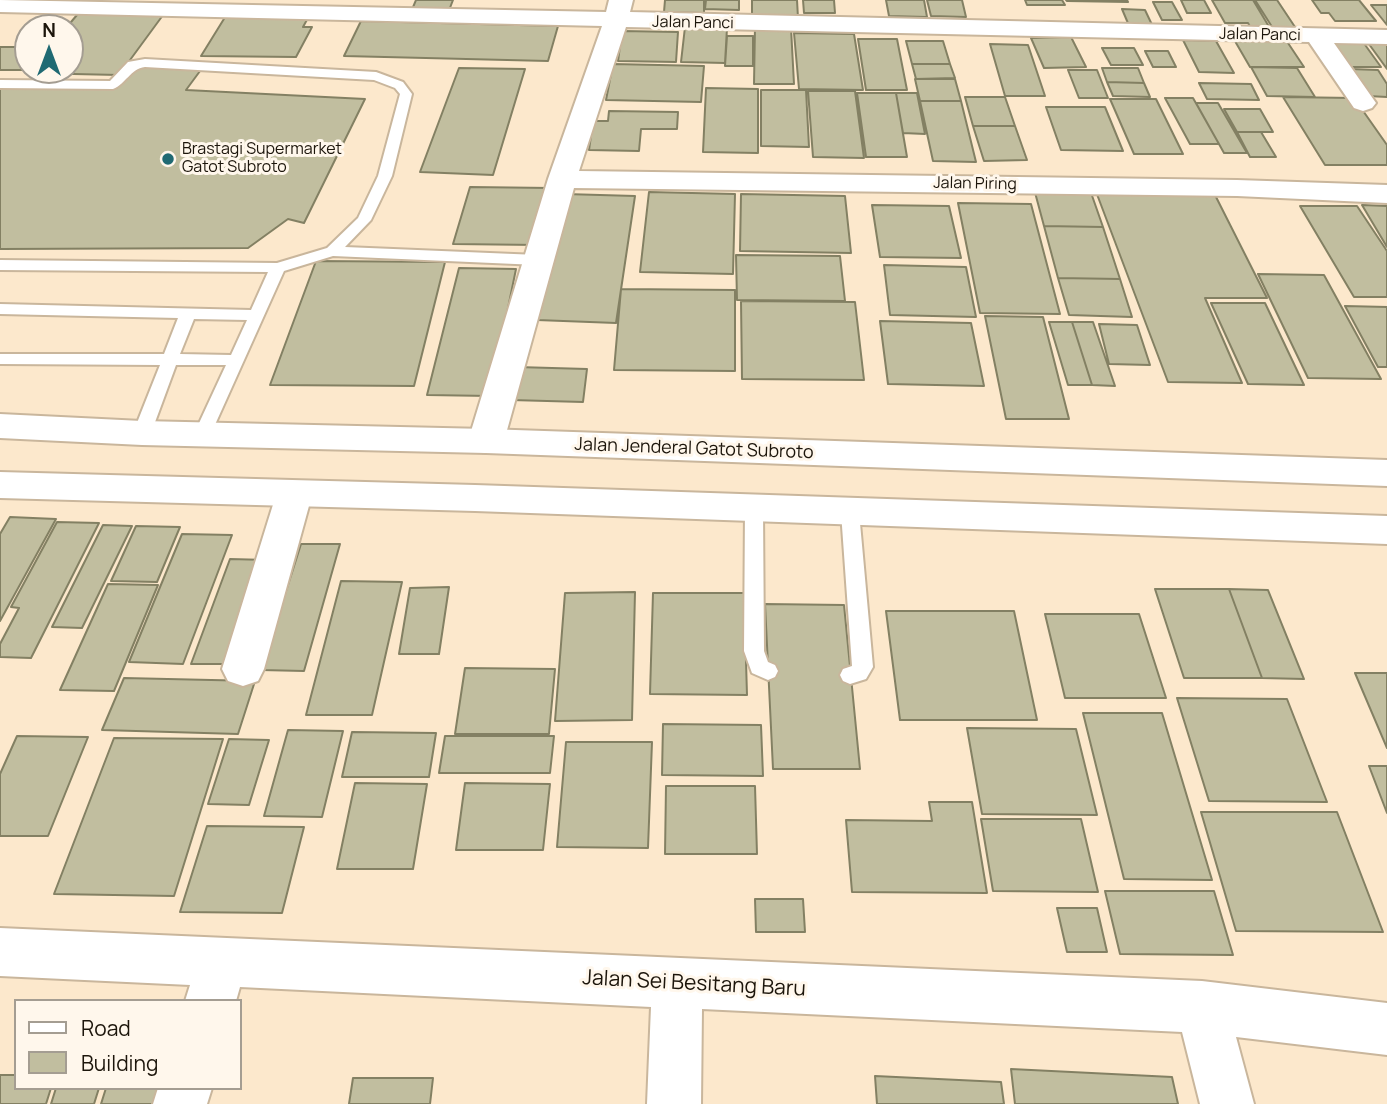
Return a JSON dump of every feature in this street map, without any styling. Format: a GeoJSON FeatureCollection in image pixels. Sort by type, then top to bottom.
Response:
{"type":"FeatureCollection","features":[{"type":"Feature","properties":{"kind":"street","name":"Jalan Panci"},"geometry":{"type":"LineString","coordinates":[[6,3],[618,11],[1387,37]]}},
{"type":"Feature","properties":{"kind":"street"},"geometry":{"type":"LineString","coordinates":[[475,498],[486,441],[538,260],[618,11]]}},
{"type":"Feature","properties":{"kind":"street"},"geometry":{"type":"LineString","coordinates":[[1317,36],[1363,103]]}},
{"type":"Feature","properties":{"kind":"street","name":"Jalan Piring"},"geometry":{"type":"LineString","coordinates":[[562,179],[1210,187],[1387,194]]}},
{"type":"Feature","properties":{"kind":"street","name":"Jalan Jenderal Gatot Subroto"},"geometry":{"type":"LineString","coordinates":[[0,426],[142,433],[486,441],[1387,473]]}},
{"type":"Feature","properties":{"kind":"street"},"geometry":{"type":"LineString","coordinates":[[0,485],[475,498],[1387,530]]}},
{"type":"Feature","properties":{"kind":"street"},"geometry":{"type":"LineString","coordinates":[[243,668],[295,495]]}},
{"type":"Feature","properties":{"kind":"street","name":"Jalan Sei Besitang Baru"},"geometry":{"type":"LineString","coordinates":[[0,951],[216,982],[677,983],[1202,1007],[1387,1029]]}},
{"type":"Feature","properties":{"kind":"street"},"geometry":{"type":"LineString","coordinates":[[674,1104],[677,983]]}},
{"type":"Feature","properties":{"kind":"street"},"geometry":{"type":"LineString","coordinates":[[1202,1007],[1227,1104]]}},
{"type":"Feature","properties":{"kind":"lane"},"geometry":{"type":"LineString","coordinates":[[0,84],[113,85],[132,65],[145,63],[376,76],[399,85],[406,94],[385,176],[364,220],[332,251]]}},
{"type":"Feature","properties":{"kind":"lane"},"geometry":{"type":"LineString","coordinates":[[0,265],[278,268],[332,251],[538,260]]}},
{"type":"Feature","properties":{"kind":"lane"},"geometry":{"type":"LineString","coordinates":[[203,434],[278,268]]}},
{"type":"Feature","properties":{"kind":"lane"},"geometry":{"type":"LineString","coordinates":[[0,309],[257,315]]}},
{"type":"Feature","properties":{"kind":"lane"},"geometry":{"type":"LineString","coordinates":[[142,433],[188,313]]}},
{"type":"Feature","properties":{"kind":"lane"},"geometry":{"type":"LineString","coordinates":[[0,359],[237,360]]}},
{"type":"Feature","properties":{"kind":"lane"},"geometry":{"type":"LineString","coordinates":[[754,509],[754,651],[759,667],[768,671]]}},
{"type":"Feature","properties":{"kind":"lane"},"geometry":{"type":"LineString","coordinates":[[850,512],[863,667],[859,673],[850,675]]}},
{"type":"Feature","properties":{"kind":"building"},"geometry":{"type":"Polygon","coordinates":[[[416,0],[453,0],[448,13],[411,12],[416,0]]]}},
{"type":"Feature","properties":{"kind":"building"},"geometry":{"type":"Polygon","coordinates":[[[665,0],[704,0],[704,13],[664,12],[665,0]]]}},
{"type":"Feature","properties":{"kind":"building"},"geometry":{"type":"Polygon","coordinates":[[[706,0],[739,0],[739,10],[705,9],[706,0]]]}},
{"type":"Feature","properties":{"kind":"building"},"geometry":{"type":"Polygon","coordinates":[[[752,0],[797,0],[798,18],[752,17],[752,0]]]}},
{"type":"Feature","properties":{"kind":"building"},"geometry":{"type":"Polygon","coordinates":[[[803,0],[834,0],[835,13],[804,13],[803,0]]]}},
{"type":"Feature","properties":{"kind":"building"},"geometry":{"type":"Polygon","coordinates":[[[886,0],[924,0],[927,17],[889,16],[886,0]]]}},
{"type":"Feature","properties":{"kind":"building"},"geometry":{"type":"Polygon","coordinates":[[[927,0],[962,0],[966,17],[931,16],[927,0]]]}},
{"type":"Feature","properties":{"kind":"building"},"geometry":{"type":"Polygon","coordinates":[[[1025,0],[1062,0],[1065,5],[1027,5],[1025,0]]]}},
{"type":"Feature","properties":{"kind":"building"},"geometry":{"type":"Polygon","coordinates":[[[1127,0],[1128,2],[1067,1],[1127,0]]]}},
{"type":"Feature","properties":{"kind":"building"},"geometry":{"type":"Polygon","coordinates":[[[1181,0],[1204,0],[1211,13],[1187,13],[1181,0]]]}},
{"type":"Feature","properties":{"kind":"building"},"geometry":{"type":"Polygon","coordinates":[[[1212,0],[1253,0],[1271,30],[1252,30],[1248,23],[1225,23],[1212,0]]]}},
{"type":"Feature","properties":{"kind":"building"},"geometry":{"type":"Polygon","coordinates":[[[1255,0],[1277,0],[1297,30],[1274,30],[1255,0]]]}},
{"type":"Feature","properties":{"kind":"building"},"geometry":{"type":"Polygon","coordinates":[[[1312,0],[1359,0],[1376,21],[1335,21],[1329,13],[1321,13],[1312,0]]]}},
{"type":"Feature","properties":{"kind":"building"},"geometry":{"type":"Polygon","coordinates":[[[1153,2],[1172,2],[1182,20],[1162,20],[1153,2]]]}},
{"type":"Feature","properties":{"kind":"building"},"geometry":{"type":"Polygon","coordinates":[[[1371,5],[1387,5],[1387,25],[1371,5]]]}},
{"type":"Feature","properties":{"kind":"building"},"geometry":{"type":"Polygon","coordinates":[[[82,9],[166,11],[119,75],[84,74],[84,14],[78,14],[82,9]]]}},
{"type":"Feature","properties":{"kind":"building"},"geometry":{"type":"Polygon","coordinates":[[[1122,9],[1145,10],[1154,29],[1130,28],[1122,9]]]}},
{"type":"Feature","properties":{"kind":"building"},"geometry":{"type":"Polygon","coordinates":[[[227,14],[309,16],[303,27],[312,27],[296,57],[201,56],[227,14]]]}},
{"type":"Feature","properties":{"kind":"building"},"geometry":{"type":"Polygon","coordinates":[[[361,21],[558,26],[548,61],[344,56],[361,21]]]}},
{"type":"Feature","properties":{"kind":"building"},"geometry":{"type":"Polygon","coordinates":[[[755,26],[791,28],[794,84],[754,84],[755,26]]]}},
{"type":"Feature","properties":{"kind":"building"},"geometry":{"type":"Polygon","coordinates":[[[685,27],[727,28],[725,63],[681,62],[685,27]]]}},
{"type":"Feature","properties":{"kind":"building"},"geometry":{"type":"Polygon","coordinates":[[[622,31],[678,32],[676,62],[618,61],[622,31]]]}},
{"type":"Feature","properties":{"kind":"building"},"geometry":{"type":"Polygon","coordinates":[[[794,33],[854,34],[863,90],[799,89],[794,33]]]}},
{"type":"Feature","properties":{"kind":"building"},"geometry":{"type":"Polygon","coordinates":[[[727,36],[753,36],[753,66],[725,66],[727,36]]]}},
{"type":"Feature","properties":{"kind":"building"},"geometry":{"type":"Polygon","coordinates":[[[1232,36],[1284,37],[1304,67],[1250,67],[1232,36]]]}},
{"type":"Feature","properties":{"kind":"building"},"geometry":{"type":"Polygon","coordinates":[[[1071,37],[1086,67],[1044,68],[1031,38],[1071,37]]]}},
{"type":"Feature","properties":{"kind":"building"},"geometry":{"type":"Polygon","coordinates":[[[858,39],[897,39],[907,90],[866,90],[858,39]]]}},
{"type":"Feature","properties":{"kind":"building"},"geometry":{"type":"Polygon","coordinates":[[[1183,40],[1216,41],[1234,73],[1199,72],[1183,40]]]}},
{"type":"Feature","properties":{"kind":"building"},"geometry":{"type":"Polygon","coordinates":[[[1366,40],[1387,40],[1387,69],[1366,40]]]}},
{"type":"Feature","properties":{"kind":"building"},"geometry":{"type":"Polygon","coordinates":[[[906,41],[943,41],[950,64],[912,64],[906,41]]]}},
{"type":"Feature","properties":{"kind":"building"},"geometry":{"type":"Polygon","coordinates":[[[1327,41],[1363,42],[1381,67],[1343,67],[1327,41]]]}},
{"type":"Feature","properties":{"kind":"building"},"geometry":{"type":"Polygon","coordinates":[[[990,44],[1028,45],[1045,96],[1005,96],[990,44]]]}},
{"type":"Feature","properties":{"kind":"building"},"geometry":{"type":"Polygon","coordinates":[[[0,47],[14,47],[14,70],[0,70],[0,47]]]}},
{"type":"Feature","properties":{"kind":"building"},"geometry":{"type":"Polygon","coordinates":[[[1102,48],[1134,48],[1143,65],[1111,65],[1102,48]]]}},
{"type":"Feature","properties":{"kind":"building"},"geometry":{"type":"Polygon","coordinates":[[[1145,51],[1168,51],[1176,67],[1153,67],[1145,51]]]}},
{"type":"Feature","properties":{"kind":"building"},"geometry":{"type":"Polygon","coordinates":[[[613,64],[704,66],[701,102],[606,100],[613,64]]]}},
{"type":"Feature","properties":{"kind":"building"},"geometry":{"type":"Polygon","coordinates":[[[912,64],[950,64],[955,78],[916,79],[912,64]]]}},
{"type":"Feature","properties":{"kind":"building","name":"Brastagi Supermarket Gatot Subroto"},"geometry":{"type":"Polygon","coordinates":[[[135,65],[203,67],[186,90],[365,99],[304,223],[288,219],[248,248],[0,249],[0,86],[117,88],[135,65]]]}},
{"type":"Feature","properties":{"kind":"building"},"geometry":{"type":"Polygon","coordinates":[[[1251,67],[1297,68],[1315,97],[1267,96],[1251,67]]]}},
{"type":"Feature","properties":{"kind":"building"},"geometry":{"type":"Polygon","coordinates":[[[459,68],[525,69],[493,175],[420,172],[459,68]]]}},
{"type":"Feature","properties":{"kind":"building"},"geometry":{"type":"Polygon","coordinates":[[[1102,68],[1138,68],[1144,83],[1107,82],[1102,68]]]}},
{"type":"Feature","properties":{"kind":"building"},"geometry":{"type":"Polygon","coordinates":[[[1350,69],[1378,70],[1387,84],[1387,97],[1368,96],[1350,69]]]}},
{"type":"Feature","properties":{"kind":"building"},"geometry":{"type":"Polygon","coordinates":[[[1068,70],[1097,70],[1108,98],[1079,98],[1068,70]]]}},
{"type":"Feature","properties":{"kind":"building"},"geometry":{"type":"Polygon","coordinates":[[[915,79],[955,79],[961,101],[920,101],[915,79]]]}},
{"type":"Feature","properties":{"kind":"building"},"geometry":{"type":"Polygon","coordinates":[[[1107,82],[1144,83],[1150,97],[1113,96],[1107,82]]]}},
{"type":"Feature","properties":{"kind":"building"},"geometry":{"type":"Polygon","coordinates":[[[1199,83],[1251,84],[1259,100],[1207,99],[1199,83]]]}},
{"type":"Feature","properties":{"kind":"building"},"geometry":{"type":"Polygon","coordinates":[[[706,88],[758,89],[758,153],[703,152],[706,88]]]}},
{"type":"Feature","properties":{"kind":"building"},"geometry":{"type":"Polygon","coordinates":[[[761,90],[806,90],[809,147],[761,146],[761,90]]]}},
{"type":"Feature","properties":{"kind":"building"},"geometry":{"type":"Polygon","coordinates":[[[808,91],[855,91],[864,158],[813,157],[808,91]]]}},
{"type":"Feature","properties":{"kind":"building"},"geometry":{"type":"Polygon","coordinates":[[[857,93],[896,93],[907,157],[866,157],[857,93]]]}},
{"type":"Feature","properties":{"kind":"building"},"geometry":{"type":"Polygon","coordinates":[[[896,93],[917,93],[925,134],[903,133],[896,93]]]}},
{"type":"Feature","properties":{"kind":"building"},"geometry":{"type":"Polygon","coordinates":[[[965,97],[1005,97],[1015,126],[973,126],[965,97]]]}},
{"type":"Feature","properties":{"kind":"building"},"geometry":{"type":"Polygon","coordinates":[[[1283,97],[1354,98],[1387,145],[1387,165],[1325,165],[1283,97]]]}},
{"type":"Feature","properties":{"kind":"building"},"geometry":{"type":"Polygon","coordinates":[[[1165,98],[1193,98],[1219,144],[1190,144],[1165,98]]]}},
{"type":"Feature","properties":{"kind":"building"},"geometry":{"type":"Polygon","coordinates":[[[1110,99],[1156,99],[1183,154],[1134,154],[1110,99]]]}},
{"type":"Feature","properties":{"kind":"building"},"geometry":{"type":"Polygon","coordinates":[[[920,101],[961,101],[976,162],[933,161],[920,101]]]}},
{"type":"Feature","properties":{"kind":"building"},"geometry":{"type":"Polygon","coordinates":[[[1196,103],[1218,103],[1247,153],[1224,153],[1196,103]]]}},
{"type":"Feature","properties":{"kind":"building"},"geometry":{"type":"Polygon","coordinates":[[[1046,107],[1105,107],[1123,151],[1061,150],[1046,107]]]}},
{"type":"Feature","properties":{"kind":"building"},"geometry":{"type":"Polygon","coordinates":[[[1224,109],[1260,109],[1273,132],[1237,132],[1224,109]]]}},
{"type":"Feature","properties":{"kind":"building"},"geometry":{"type":"Polygon","coordinates":[[[609,111],[678,112],[677,129],[641,129],[639,151],[589,150],[593,121],[608,121],[609,111]]]}},
{"type":"Feature","properties":{"kind":"building"},"geometry":{"type":"Polygon","coordinates":[[[973,126],[1015,126],[1027,160],[984,161],[973,126]]]}},
{"type":"Feature","properties":{"kind":"building"},"geometry":{"type":"Polygon","coordinates":[[[1237,132],[1261,132],[1276,157],[1250,157],[1237,132]]]}},
{"type":"Feature","properties":{"kind":"building"},"geometry":{"type":"Polygon","coordinates":[[[1033,185],[1089,187],[1103,227],[1044,226],[1033,185]]]}},
{"type":"Feature","properties":{"kind":"building"},"geometry":{"type":"Polygon","coordinates":[[[470,187],[551,188],[538,245],[453,244],[470,187]]]}},
{"type":"Feature","properties":{"kind":"building"},"geometry":{"type":"Polygon","coordinates":[[[1095,189],[1212,189],[1267,298],[1205,298],[1242,383],[1168,382],[1095,189]]]}},
{"type":"Feature","properties":{"kind":"building"},"geometry":{"type":"Polygon","coordinates":[[[649,192],[735,194],[733,274],[640,272],[649,192]]]}},
{"type":"Feature","properties":{"kind":"building"},"geometry":{"type":"Polygon","coordinates":[[[565,194],[635,196],[616,323],[537,320],[565,194]]]}},
{"type":"Feature","properties":{"kind":"building"},"geometry":{"type":"Polygon","coordinates":[[[741,194],[845,196],[851,253],[740,251],[741,194]]]}},
{"type":"Feature","properties":{"kind":"building"},"geometry":{"type":"Polygon","coordinates":[[[958,203],[1031,204],[1060,314],[980,313],[958,203]]]}},
{"type":"Feature","properties":{"kind":"building"},"geometry":{"type":"Polygon","coordinates":[[[872,205],[949,206],[961,258],[880,257],[872,205]]]}},
{"type":"Feature","properties":{"kind":"building"},"geometry":{"type":"Polygon","coordinates":[[[1362,205],[1387,206],[1387,247],[1362,205]]]}},
{"type":"Feature","properties":{"kind":"building"},"geometry":{"type":"Polygon","coordinates":[[[1300,206],[1357,206],[1387,251],[1387,297],[1354,297],[1300,206]]]}},
{"type":"Feature","properties":{"kind":"building"},"geometry":{"type":"Polygon","coordinates":[[[1044,226],[1103,227],[1120,279],[1058,278],[1044,226]]]}},
{"type":"Feature","properties":{"kind":"building"},"geometry":{"type":"Polygon","coordinates":[[[736,255],[840,256],[845,301],[737,300],[736,255]]]}},
{"type":"Feature","properties":{"kind":"building"},"geometry":{"type":"Polygon","coordinates":[[[316,261],[445,262],[414,386],[270,385],[316,261]]]}},
{"type":"Feature","properties":{"kind":"building"},"geometry":{"type":"Polygon","coordinates":[[[884,265],[966,267],[976,317],[890,315],[884,265]]]}},
{"type":"Feature","properties":{"kind":"building"},"geometry":{"type":"Polygon","coordinates":[[[459,268],[516,269],[490,396],[427,395],[459,268]]]}},
{"type":"Feature","properties":{"kind":"building"},"geometry":{"type":"Polygon","coordinates":[[[1258,274],[1324,275],[1381,379],[1308,378],[1258,274]]]}},
{"type":"Feature","properties":{"kind":"building"},"geometry":{"type":"Polygon","coordinates":[[[1058,278],[1120,279],[1132,317],[1069,315],[1058,278]]]}},
{"type":"Feature","properties":{"kind":"building"},"geometry":{"type":"Polygon","coordinates":[[[621,289],[735,290],[735,371],[614,370],[621,289]]]}},
{"type":"Feature","properties":{"kind":"building"},"geometry":{"type":"Polygon","coordinates":[[[741,301],[855,302],[864,380],[742,379],[741,301]]]}},
{"type":"Feature","properties":{"kind":"building"},"geometry":{"type":"Polygon","coordinates":[[[1211,303],[1265,303],[1304,385],[1248,384],[1211,303]]]}},
{"type":"Feature","properties":{"kind":"building"},"geometry":{"type":"Polygon","coordinates":[[[1345,306],[1387,307],[1387,367],[1378,367],[1345,306]]]}},
{"type":"Feature","properties":{"kind":"building"},"geometry":{"type":"Polygon","coordinates":[[[985,316],[1043,317],[1069,419],[1006,419],[985,316]]]}},
{"type":"Feature","properties":{"kind":"building"},"geometry":{"type":"Polygon","coordinates":[[[880,321],[971,323],[984,386],[888,384],[880,321]]]}},
{"type":"Feature","properties":{"kind":"building"},"geometry":{"type":"Polygon","coordinates":[[[1049,322],[1072,322],[1092,385],[1068,385],[1049,322]]]}},
{"type":"Feature","properties":{"kind":"building"},"geometry":{"type":"Polygon","coordinates":[[[1072,322],[1093,322],[1115,386],[1092,385],[1072,322]]]}},
{"type":"Feature","properties":{"kind":"building"},"geometry":{"type":"Polygon","coordinates":[[[1099,324],[1137,325],[1150,365],[1109,364],[1099,324]]]}},
{"type":"Feature","properties":{"kind":"building"},"geometry":{"type":"Polygon","coordinates":[[[517,367],[587,369],[583,402],[511,400],[517,367]]]}},
{"type":"Feature","properties":{"kind":"building"},"geometry":{"type":"Polygon","coordinates":[[[10,517],[56,519],[0,621],[0,534],[10,517]]]}},
{"type":"Feature","properties":{"kind":"building"},"geometry":{"type":"Polygon","coordinates":[[[57,522],[99,523],[31,658],[0,657],[0,644],[19,608],[11,607],[57,522]]]}},
{"type":"Feature","properties":{"kind":"building"},"geometry":{"type":"Polygon","coordinates":[[[103,525],[132,526],[82,628],[52,627],[103,525]]]}},
{"type":"Feature","properties":{"kind":"building"},"geometry":{"type":"Polygon","coordinates":[[[136,526],[180,527],[157,582],[111,581],[136,526]]]}},
{"type":"Feature","properties":{"kind":"building"},"geometry":{"type":"Polygon","coordinates":[[[182,534],[232,535],[183,664],[129,662],[182,534]]]}},
{"type":"Feature","properties":{"kind":"building"},"geometry":{"type":"Polygon","coordinates":[[[301,544],[340,544],[304,671],[261,670],[301,544]]]}},
{"type":"Feature","properties":{"kind":"building"},"geometry":{"type":"Polygon","coordinates":[[[230,559],[267,560],[231,664],[191,664],[230,559]]]}},
{"type":"Feature","properties":{"kind":"building"},"geometry":{"type":"Polygon","coordinates":[[[341,581],[402,582],[372,715],[306,715],[341,581]]]}},
{"type":"Feature","properties":{"kind":"building"},"geometry":{"type":"Polygon","coordinates":[[[108,584],[158,585],[114,691],[60,690],[108,584]]]}},
{"type":"Feature","properties":{"kind":"building"},"geometry":{"type":"Polygon","coordinates":[[[449,587],[439,654],[399,654],[410,588],[449,587]]]}},
{"type":"Feature","properties":{"kind":"building"},"geometry":{"type":"Polygon","coordinates":[[[1155,589],[1229,589],[1262,678],[1184,678],[1155,589]]]}},
{"type":"Feature","properties":{"kind":"building"},"geometry":{"type":"Polygon","coordinates":[[[1229,589],[1268,590],[1304,679],[1262,678],[1229,589]]]}},
{"type":"Feature","properties":{"kind":"building"},"geometry":{"type":"Polygon","coordinates":[[[635,592],[632,720],[555,721],[565,593],[635,592]]]}},
{"type":"Feature","properties":{"kind":"building"},"geometry":{"type":"Polygon","coordinates":[[[653,593],[744,593],[747,695],[650,694],[653,593]]]}},
{"type":"Feature","properties":{"kind":"building"},"geometry":{"type":"Polygon","coordinates":[[[765,604],[844,605],[860,769],[773,769],[765,604]]]}},
{"type":"Feature","properties":{"kind":"building"},"geometry":{"type":"Polygon","coordinates":[[[886,611],[1014,611],[1037,720],[900,720],[886,611]]]}},
{"type":"Feature","properties":{"kind":"building"},"geometry":{"type":"Polygon","coordinates":[[[1045,614],[1139,614],[1166,698],[1065,698],[1045,614]]]}},
{"type":"Feature","properties":{"kind":"building"},"geometry":{"type":"Polygon","coordinates":[[[465,668],[555,669],[549,734],[455,734],[465,668]]]}},
{"type":"Feature","properties":{"kind":"building"},"geometry":{"type":"Polygon","coordinates":[[[1355,673],[1387,673],[1387,748],[1355,673]]]}},
{"type":"Feature","properties":{"kind":"building"},"geometry":{"type":"Polygon","coordinates":[[[124,678],[255,681],[238,734],[102,730],[124,678]]]}},
{"type":"Feature","properties":{"kind":"building"},"geometry":{"type":"Polygon","coordinates":[[[1177,698],[1287,699],[1327,802],[1209,801],[1177,698]]]}},
{"type":"Feature","properties":{"kind":"building"},"geometry":{"type":"Polygon","coordinates":[[[1083,713],[1162,713],[1212,880],[1124,879],[1083,713]]]}},
{"type":"Feature","properties":{"kind":"building"},"geometry":{"type":"Polygon","coordinates":[[[663,724],[761,725],[763,776],[662,775],[663,724]]]}},
{"type":"Feature","properties":{"kind":"building"},"geometry":{"type":"Polygon","coordinates":[[[967,728],[1076,729],[1097,815],[982,814],[967,728]]]}},
{"type":"Feature","properties":{"kind":"building"},"geometry":{"type":"Polygon","coordinates":[[[288,730],[343,731],[322,817],[264,816],[288,730]]]}},
{"type":"Feature","properties":{"kind":"building"},"geometry":{"type":"Polygon","coordinates":[[[352,732],[436,733],[429,777],[342,777],[352,732]]]}},
{"type":"Feature","properties":{"kind":"building"},"geometry":{"type":"Polygon","coordinates":[[[17,736],[88,737],[48,836],[0,836],[0,774],[17,736]]]}},
{"type":"Feature","properties":{"kind":"building"},"geometry":{"type":"Polygon","coordinates":[[[445,736],[554,736],[550,773],[439,773],[445,736]]]}},
{"type":"Feature","properties":{"kind":"building"},"geometry":{"type":"Polygon","coordinates":[[[114,738],[223,739],[174,896],[54,894],[114,738]]]}},
{"type":"Feature","properties":{"kind":"building"},"geometry":{"type":"Polygon","coordinates":[[[229,739],[269,740],[249,805],[208,804],[229,739]]]}},
{"type":"Feature","properties":{"kind":"building"},"geometry":{"type":"Polygon","coordinates":[[[566,742],[652,742],[648,848],[557,847],[566,742]]]}},
{"type":"Feature","properties":{"kind":"building"},"geometry":{"type":"Polygon","coordinates":[[[1369,766],[1387,766],[1387,813],[1369,766]]]}},
{"type":"Feature","properties":{"kind":"building"},"geometry":{"type":"Polygon","coordinates":[[[355,783],[427,784],[413,869],[337,869],[355,783]]]}},
{"type":"Feature","properties":{"kind":"building"},"geometry":{"type":"Polygon","coordinates":[[[465,783],[550,784],[543,850],[456,850],[465,783]]]}},
{"type":"Feature","properties":{"kind":"building"},"geometry":{"type":"Polygon","coordinates":[[[666,786],[755,786],[757,854],[665,854],[666,786]]]}},
{"type":"Feature","properties":{"kind":"building"},"geometry":{"type":"Polygon","coordinates":[[[929,802],[972,802],[987,893],[852,892],[846,820],[932,821],[929,802]]]}},
{"type":"Feature","properties":{"kind":"building"},"geometry":{"type":"Polygon","coordinates":[[[1201,812],[1337,812],[1383,932],[1236,931],[1201,812]]]}},
{"type":"Feature","properties":{"kind":"building"},"geometry":{"type":"Polygon","coordinates":[[[981,819],[1081,819],[1098,892],[993,891],[981,819]]]}},
{"type":"Feature","properties":{"kind":"building"},"geometry":{"type":"Polygon","coordinates":[[[207,826],[304,827],[282,913],[180,912],[207,826]]]}},
{"type":"Feature","properties":{"kind":"building"},"geometry":{"type":"Polygon","coordinates":[[[1105,891],[1214,891],[1233,955],[1120,954],[1105,891]]]}},
{"type":"Feature","properties":{"kind":"building"},"geometry":{"type":"Polygon","coordinates":[[[755,899],[803,899],[805,932],[756,932],[755,899]]]}},
{"type":"Feature","properties":{"kind":"building"},"geometry":{"type":"Polygon","coordinates":[[[1057,908],[1097,908],[1107,952],[1067,952],[1057,908]]]}},
{"type":"Feature","properties":{"kind":"building"},"geometry":{"type":"Polygon","coordinates":[[[1011,1069],[1172,1077],[1178,1104],[1015,1104],[1011,1069]]]}},
{"type":"Feature","properties":{"kind":"building"},"geometry":{"type":"Polygon","coordinates":[[[0,1075],[14,1075],[14,1090],[50,1090],[46,1104],[0,1104],[0,1075]]]}},
{"type":"Feature","properties":{"kind":"building"},"geometry":{"type":"Polygon","coordinates":[[[875,1076],[1001,1082],[1004,1104],[877,1104],[875,1076]]]}},
{"type":"Feature","properties":{"kind":"building"},"geometry":{"type":"Polygon","coordinates":[[[353,1078],[433,1078],[430,1104],[349,1104],[353,1078]]]}},
{"type":"Feature","properties":{"kind":"building"},"geometry":{"type":"Polygon","coordinates":[[[55,1090],[98,1090],[94,1104],[51,1104],[55,1090]]]}},
{"type":"Feature","properties":{"kind":"building"},"geometry":{"type":"Polygon","coordinates":[[[105,1090],[159,1090],[155,1104],[101,1104],[105,1090]]]}},
{"type":"Feature","properties":{"kind":"place","name":"Brastagi Supermarket Gatot Subroto"},"geometry":{"type":"Point","coordinates":[168,159]}}]}
